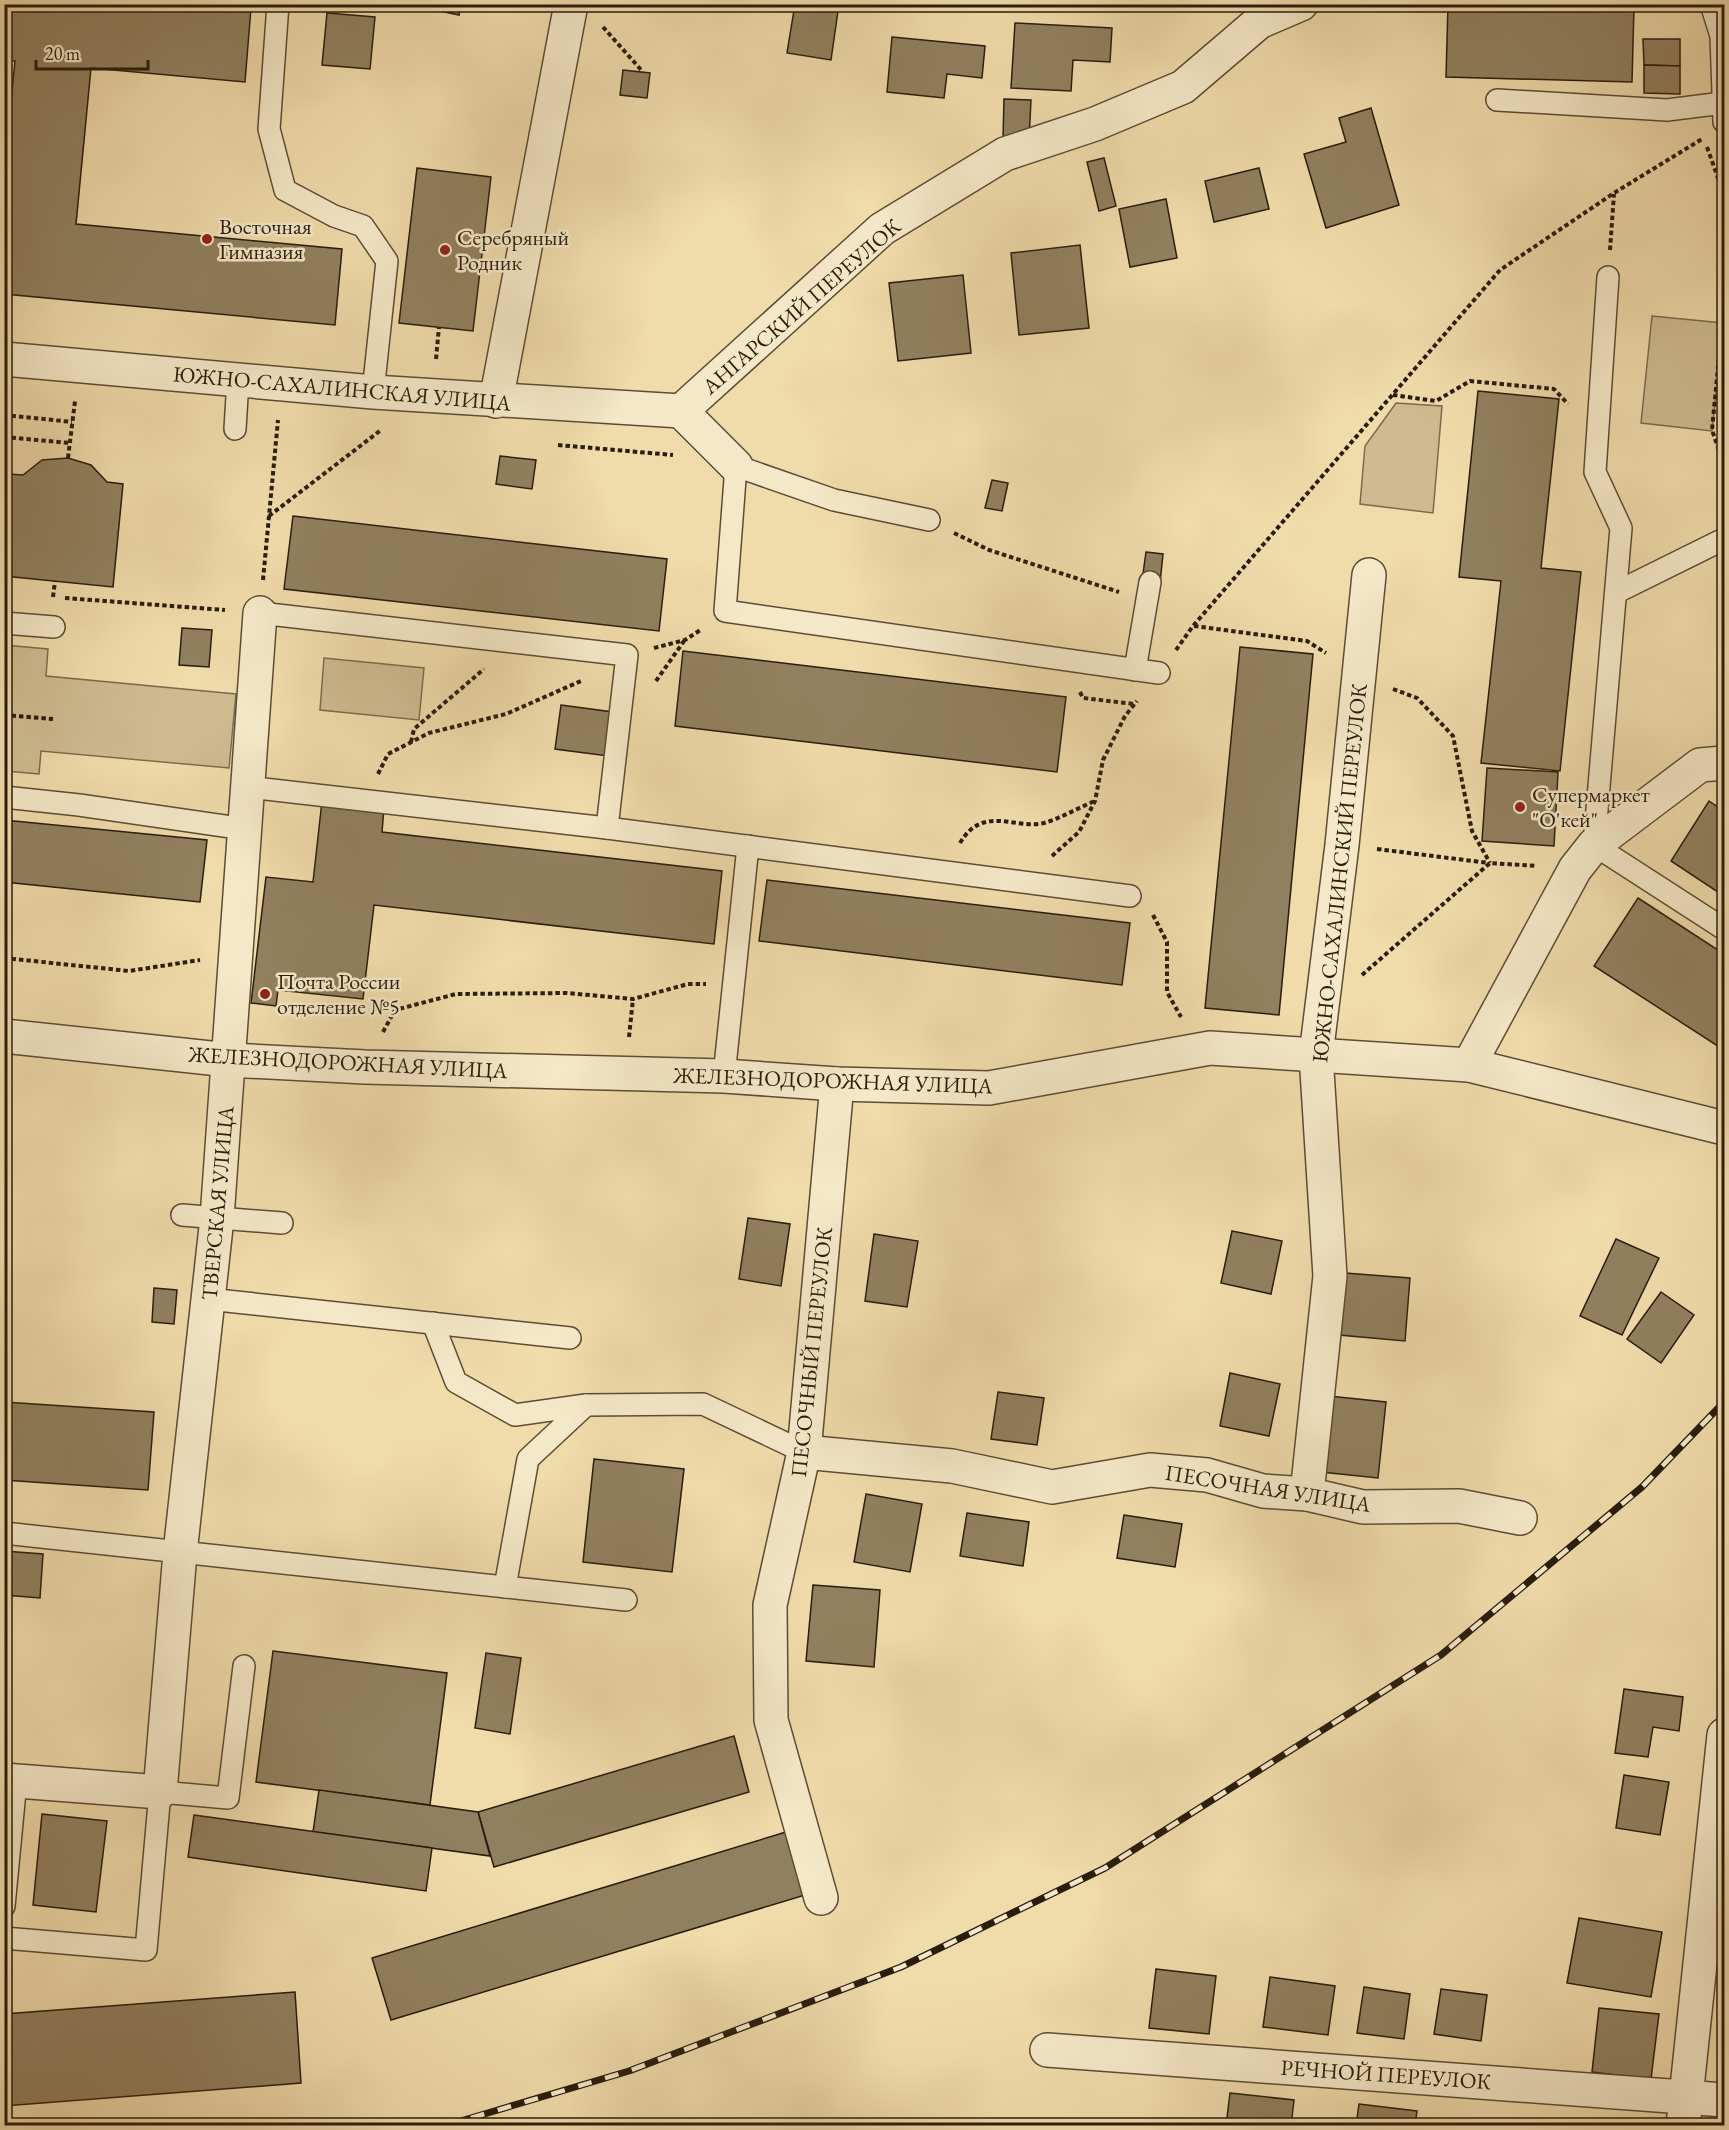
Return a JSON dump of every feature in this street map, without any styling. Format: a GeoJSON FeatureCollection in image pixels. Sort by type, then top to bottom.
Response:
{"type":"FeatureCollection","features":[{"type":"Feature","properties":{"kind":"street","name":"АНГАРСКИЙ ПЕРЕУЛОК"},"geometry":{"type":"LineString","coordinates":[[681,411],[737,347],[882,229],[1005,154],[1095,124],[1184,87],[1259,22],[1301,4]]}},
{"type":"Feature","properties":{"kind":"street"},"geometry":{"type":"LineString","coordinates":[[496,401],[561,17]]}},
{"type":"Feature","properties":{"kind":"street","name":"ЮЖНО-САХАЛИНСКАЯ УЛИЦА"},"geometry":{"type":"LineString","coordinates":[[4,359],[373,392],[681,411]]}},
{"type":"Feature","properties":{"kind":"street"},"geometry":{"type":"LineString","coordinates":[[681,411],[736,466]]}},
{"type":"Feature","properties":{"kind":"street","name":"ЮЖНО-САХАЛИНСКИЙ ПЕРЕУЛОК"},"geometry":{"type":"LineString","coordinates":[[1307,1494],[1330,1276],[1316,1054],[1342,845],[1369,575]]}},
{"type":"Feature","properties":{"kind":"street","name":"ТВЕРСКАЯ УЛИЦА"},"geometry":{"type":"LineString","coordinates":[[160,1792],[180,1553],[217,1218],[260,613]]}},
{"type":"Feature","properties":{"kind":"street"},"geometry":{"type":"LineString","coordinates":[[1468,1065],[1584,857],[1700,765],[1725,763]]}},
{"type":"Feature","properties":{"kind":"street","name":"ЖЕЛЕЗНОДОРОЖНАЯ УЛИЦА"},"geometry":{"type":"LineString","coordinates":[[4,1036],[229,1060],[365,1067],[724,1076],[837,1084],[989,1089],[1210,1048],[1468,1065],[1725,1128]]}},
{"type":"Feature","properties":{"kind":"street","name":"ПЕСОЧНЫЙ ПЕРЕУЛОК"},"geometry":{"type":"LineString","coordinates":[[821,1898],[771,1720],[770,1605],[804,1452],[837,1084]]}},
{"type":"Feature","properties":{"kind":"street","name":"ПЕСОЧНАЯ УЛИЦА"},"geometry":{"type":"LineString","coordinates":[[804,1452],[952,1466],[1052,1487],[1150,1470],[1207,1474],[1263,1491],[1307,1494],[1363,1507],[1459,1506],[1520,1518]]}},
{"type":"Feature","properties":{"kind":"street"},"geometry":{"type":"LineString","coordinates":[[1684,2111],[1725,1735]]}},
{"type":"Feature","properties":{"kind":"street"},"geometry":{"type":"LineString","coordinates":[[10,1781],[160,1792]]}},
{"type":"Feature","properties":{"kind":"street","name":"РЕЧНОЙ ПЕРЕУЛОК"},"geometry":{"type":"LineString","coordinates":[[1047,2050],[1684,2111],[1725,2100]]}},
{"type":"Feature","properties":{"kind":"lane"},"geometry":{"type":"LineString","coordinates":[[278,4],[269,129],[285,190],[334,216],[363,226],[387,261],[373,392]]}},
{"type":"Feature","properties":{"kind":"lane"},"geometry":{"type":"LineString","coordinates":[[1497,100],[1667,110],[1724,116],[1723,36],[1711,4]]}},
{"type":"Feature","properties":{"kind":"lane"},"geometry":{"type":"LineString","coordinates":[[1608,277],[1595,472],[1621,528],[1617,592],[1584,857],[1725,928]]}},
{"type":"Feature","properties":{"kind":"lane"},"geometry":{"type":"LineString","coordinates":[[235,429],[238,380]]}},
{"type":"Feature","properties":{"kind":"lane"},"geometry":{"type":"LineString","coordinates":[[929,520],[834,500],[736,466],[725,611],[1159,673]]}},
{"type":"Feature","properties":{"kind":"lane"},"geometry":{"type":"LineString","coordinates":[[1617,592],[1725,539]]}},
{"type":"Feature","properties":{"kind":"lane"},"geometry":{"type":"LineString","coordinates":[[1135,670],[1149,591]]}},
{"type":"Feature","properties":{"kind":"lane"},"geometry":{"type":"LineString","coordinates":[[260,613],[627,656],[608,828]]}},
{"type":"Feature","properties":{"kind":"lane"},"geometry":{"type":"LineString","coordinates":[[4,623],[54,627]]}},
{"type":"Feature","properties":{"kind":"lane"},"geometry":{"type":"LineString","coordinates":[[248,787],[608,828],[1130,896]]}},
{"type":"Feature","properties":{"kind":"lane"},"geometry":{"type":"LineString","coordinates":[[4,798],[79,805],[245,830]]}},
{"type":"Feature","properties":{"kind":"lane"},"geometry":{"type":"LineString","coordinates":[[724,1076],[748,846]]}},
{"type":"Feature","properties":{"kind":"lane"},"geometry":{"type":"LineString","coordinates":[[182,1215],[282,1223]]}},
{"type":"Feature","properties":{"kind":"lane"},"geometry":{"type":"LineString","coordinates":[[208,1299],[570,1338]]}},
{"type":"Feature","properties":{"kind":"lane"},"geometry":{"type":"LineString","coordinates":[[433,1323],[456,1382],[515,1415],[586,1405],[703,1404],[804,1452]]}},
{"type":"Feature","properties":{"kind":"lane"},"geometry":{"type":"LineString","coordinates":[[505,1587],[528,1459],[586,1405]]}},
{"type":"Feature","properties":{"kind":"lane"},"geometry":{"type":"LineString","coordinates":[[4,1533],[626,1600]]}},
{"type":"Feature","properties":{"kind":"lane"},"geometry":{"type":"LineString","coordinates":[[4,1938],[146,1950],[160,1792],[228,1798],[244,1666]]}},
{"type":"Feature","properties":{"kind":"lane"},"geometry":{"type":"LineString","coordinates":[[4,1906],[10,1781]]}},
{"type":"Feature","properties":{"kind":"path"},"geometry":{"type":"LineString","coordinates":[[600,23],[643,72]]}},
{"type":"Feature","properties":{"kind":"path"},"geometry":{"type":"LineString","coordinates":[[1023,883],[1079,832],[1095,801],[1103,760],[1125,716],[1193,626],[1500,270],[1614,194],[1704,138],[1724,116]]}},
{"type":"Feature","properties":{"kind":"path"},"geometry":{"type":"LineString","coordinates":[[1704,138],[1725,195]]}},
{"type":"Feature","properties":{"kind":"path"},"geometry":{"type":"LineString","coordinates":[[1608,277],[1614,194]]}},
{"type":"Feature","properties":{"kind":"path"},"geometry":{"type":"LineString","coordinates":[[1725,305],[1712,430],[1725,465]]}},
{"type":"Feature","properties":{"kind":"path"},"geometry":{"type":"LineString","coordinates":[[1392,395],[1436,401],[1470,381],[1554,389],[1568,404],[1568,419],[1599,422]]}},
{"type":"Feature","properties":{"kind":"path"},"geometry":{"type":"LineString","coordinates":[[68,458],[75,401]]}},
{"type":"Feature","properties":{"kind":"path"},"geometry":{"type":"LineString","coordinates":[[4,415],[72,422]]}},
{"type":"Feature","properties":{"kind":"path"},"geometry":{"type":"LineString","coordinates":[[44,596],[260,613],[278,420]]}},
{"type":"Feature","properties":{"kind":"path"},"geometry":{"type":"LineString","coordinates":[[269,516],[381,429]]}},
{"type":"Feature","properties":{"kind":"path"},"geometry":{"type":"LineString","coordinates":[[4,437],[70,443]]}},
{"type":"Feature","properties":{"kind":"path"},"geometry":{"type":"LineString","coordinates":[[558,445],[682,455]]}},
{"type":"Feature","properties":{"kind":"path"},"geometry":{"type":"LineString","coordinates":[[929,520],[989,550],[1149,591]]}},
{"type":"Feature","properties":{"kind":"path"},"geometry":{"type":"LineString","coordinates":[[53,597],[55,581]]}},
{"type":"Feature","properties":{"kind":"path"},"geometry":{"type":"LineString","coordinates":[[411,742],[414,729],[478,676],[508,642]]}},
{"type":"Feature","properties":{"kind":"path"},"geometry":{"type":"LineString","coordinates":[[363,800],[388,754],[429,733],[506,714],[580,682],[599,652]]}},
{"type":"Feature","properties":{"kind":"path"},"geometry":{"type":"LineString","coordinates":[[4,715],[53,719]]}},
{"type":"Feature","properties":{"kind":"path"},"geometry":{"type":"LineString","coordinates":[[943,872],[968,830],[998,820],[1042,824],[1095,801]]}},
{"type":"Feature","properties":{"kind":"path"},"geometry":{"type":"LineString","coordinates":[[1342,845],[1490,863],[1584,857]]}},
{"type":"Feature","properties":{"kind":"path"},"geometry":{"type":"LineString","coordinates":[[1321,1011],[1490,863]]}},
{"type":"Feature","properties":{"kind":"path"},"geometry":{"type":"LineString","coordinates":[[1130,896],[1149,906],[1167,942],[1167,992],[1182,1019],[1210,1048]]}},
{"type":"Feature","properties":{"kind":"path"},"geometry":{"type":"LineString","coordinates":[[4,958],[129,971],[236,954]]}},
{"type":"Feature","properties":{"kind":"path"},"geometry":{"type":"LineString","coordinates":[[365,1067],[395,1010],[456,994],[567,993],[633,999],[688,984],[733,984]]}},
{"type":"Feature","properties":{"kind":"shaded area"},"geometry":{"type":"Polygon","coordinates":[[[1652,316],[1723,323],[1712,431],[1641,423],[1652,316]]]}},
{"type":"Feature","properties":{"kind":"shaded area"},"geometry":{"type":"Polygon","coordinates":[[[1396,403],[1442,406],[1433,513],[1360,504],[1365,446],[1396,403]]]}},
{"type":"Feature","properties":{"kind":"shaded area"},"geometry":{"type":"Polygon","coordinates":[[[4,645],[48,649],[46,676],[236,694],[229,768],[41,751],[39,774],[5,771],[4,645]]]}},
{"type":"Feature","properties":{"kind":"shaded area"},"geometry":{"type":"Polygon","coordinates":[[[324,658],[424,668],[419,720],[320,710],[324,658]]]}},
{"type":"Feature","properties":{"kind":"building"},"geometry":{"type":"Polygon","coordinates":[[[4,4],[219,4],[251,8],[245,82],[91,68],[76,224],[342,249],[335,325],[4,294],[4,169],[15,61],[4,60],[4,4]]]}},
{"type":"Feature","properties":{"kind":"building"},"geometry":{"type":"Polygon","coordinates":[[[425,4],[461,4],[459,15],[425,8],[425,4]]]}},
{"type":"Feature","properties":{"kind":"building"},"geometry":{"type":"Polygon","coordinates":[[[795,4],[839,4],[831,60],[787,53],[795,4]]]}},
{"type":"Feature","properties":{"kind":"building"},"geometry":{"type":"Polygon","coordinates":[[[1448,4],[1634,7],[1632,82],[1446,77],[1448,4]]]}},
{"type":"Feature","properties":{"kind":"building"},"geometry":{"type":"Polygon","coordinates":[[[327,13],[375,17],[370,69],[322,65],[327,13]]]}},
{"type":"Feature","properties":{"kind":"building"},"geometry":{"type":"Polygon","coordinates":[[[1015,23],[1112,28],[1110,62],[1073,60],[1071,91],[1011,88],[1015,23]]]}},
{"type":"Feature","properties":{"kind":"building"},"geometry":{"type":"Polygon","coordinates":[[[892,37],[985,46],[982,78],[947,74],[944,98],[887,92],[892,37]]]}},
{"type":"Feature","properties":{"kind":"building"},"geometry":{"type":"Polygon","coordinates":[[[1643,39],[1680,39],[1680,66],[1644,65],[1643,39]]]}},
{"type":"Feature","properties":{"kind":"building"},"geometry":{"type":"Polygon","coordinates":[[[1644,65],[1680,66],[1680,94],[1644,93],[1644,65]]]}},
{"type":"Feature","properties":{"kind":"building"},"geometry":{"type":"Polygon","coordinates":[[[623,70],[650,73],[647,98],[620,95],[623,70]]]}},
{"type":"Feature","properties":{"kind":"building"},"geometry":{"type":"Polygon","coordinates":[[[1004,99],[1031,100],[1029,140],[1003,139],[1004,99]]]}},
{"type":"Feature","properties":{"kind":"building"},"geometry":{"type":"Polygon","coordinates":[[[1371,108],[1399,205],[1326,228],[1304,154],[1346,142],[1339,118],[1371,108]]]}},
{"type":"Feature","properties":{"kind":"building"},"geometry":{"type":"Polygon","coordinates":[[[1104,158],[1116,206],[1099,211],[1087,162],[1104,158]]]}},
{"type":"Feature","properties":{"kind":"building","name":"Серебряный Родник"},"geometry":{"type":"Polygon","coordinates":[[[417,168],[491,177],[473,331],[399,323],[417,168]]]}},
{"type":"Feature","properties":{"kind":"building"},"geometry":{"type":"Polygon","coordinates":[[[1259,168],[1269,209],[1214,222],[1205,181],[1259,168]]]}},
{"type":"Feature","properties":{"kind":"building"},"geometry":{"type":"Polygon","coordinates":[[[1166,199],[1177,258],[1130,267],[1119,209],[1166,199]]]}},
{"type":"Feature","properties":{"kind":"building"},"geometry":{"type":"Polygon","coordinates":[[[1080,245],[1089,328],[1019,335],[1011,253],[1080,245]]]}},
{"type":"Feature","properties":{"kind":"building"},"geometry":{"type":"Polygon","coordinates":[[[963,275],[971,353],[898,361],[889,283],[963,275]]]}},
{"type":"Feature","properties":{"kind":"building"},"geometry":{"type":"Polygon","coordinates":[[[1478,391],[1559,399],[1541,568],[1581,572],[1560,771],[1481,763],[1501,581],[1459,577],[1478,391]]]}},
{"type":"Feature","properties":{"kind":"building"},"geometry":{"type":"Polygon","coordinates":[[[500,456],[536,460],[532,489],[496,484],[500,456]]]}},
{"type":"Feature","properties":{"kind":"building"},"geometry":{"type":"Polygon","coordinates":[[[68,458],[91,465],[107,482],[123,484],[113,587],[4,576],[4,506],[8,474],[23,475],[42,460],[68,458]]]}},
{"type":"Feature","properties":{"kind":"building"},"geometry":{"type":"Polygon","coordinates":[[[992,480],[1008,483],[1002,511],[985,508],[992,480]]]}},
{"type":"Feature","properties":{"kind":"building"},"geometry":{"type":"Polygon","coordinates":[[[293,516],[667,559],[659,631],[284,589],[293,516]]]}},
{"type":"Feature","properties":{"kind":"building"},"geometry":{"type":"Polygon","coordinates":[[[1146,552],[1163,554],[1160,583],[1142,581],[1146,552]]]}},
{"type":"Feature","properties":{"kind":"building"},"geometry":{"type":"Polygon","coordinates":[[[182,628],[212,630],[209,667],[179,665],[182,628]]]}},
{"type":"Feature","properties":{"kind":"building"},"geometry":{"type":"Polygon","coordinates":[[[1240,647],[1313,654],[1279,1015],[1205,1008],[1240,647]]]}},
{"type":"Feature","properties":{"kind":"building"},"geometry":{"type":"Polygon","coordinates":[[[683,651],[1066,697],[1057,772],[675,726],[683,651]]]}},
{"type":"Feature","properties":{"kind":"building"},"geometry":{"type":"Polygon","coordinates":[[[561,705],[613,712],[608,756],[555,749],[561,705]]]}},
{"type":"Feature","properties":{"kind":"building","name":"Супермаркет \"О'кей\""},"geometry":{"type":"Polygon","coordinates":[[[1487,768],[1558,772],[1554,846],[1482,841],[1487,768]]]}},
{"type":"Feature","properties":{"kind":"building"},"geometry":{"type":"Polygon","coordinates":[[[322,801],[384,808],[382,832],[722,871],[714,944],[374,905],[363,999],[278,990],[276,1006],[251,1003],[266,877],[313,882],[322,801]]]}},
{"type":"Feature","properties":{"kind":"building"},"geometry":{"type":"Polygon","coordinates":[[[1709,801],[1724,811],[1724,896],[1671,861],[1709,801]]]}},
{"type":"Feature","properties":{"kind":"building"},"geometry":{"type":"Polygon","coordinates":[[[4,820],[207,840],[200,902],[4,882],[4,820]]]}},
{"type":"Feature","properties":{"kind":"building"},"geometry":{"type":"Polygon","coordinates":[[[767,880],[1130,923],[1122,985],[759,941],[767,880]]]}},
{"type":"Feature","properties":{"kind":"building"},"geometry":{"type":"Polygon","coordinates":[[[1638,898],[1724,954],[1724,1050],[1594,966],[1638,898]]]}},
{"type":"Feature","properties":{"kind":"building"},"geometry":{"type":"Polygon","coordinates":[[[748,1218],[790,1224],[781,1286],[739,1279],[748,1218]]]}},
{"type":"Feature","properties":{"kind":"building"},"geometry":{"type":"Polygon","coordinates":[[[1232,1231],[1282,1241],[1271,1294],[1221,1283],[1232,1231]]]}},
{"type":"Feature","properties":{"kind":"building"},"geometry":{"type":"Polygon","coordinates":[[[874,1234],[918,1241],[907,1307],[865,1301],[874,1234]]]}},
{"type":"Feature","properties":{"kind":"building"},"geometry":{"type":"Polygon","coordinates":[[[1616,1239],[1659,1258],[1622,1335],[1580,1316],[1616,1239]]]}},
{"type":"Feature","properties":{"kind":"building"},"geometry":{"type":"Polygon","coordinates":[[[1345,1273],[1410,1278],[1405,1341],[1339,1335],[1345,1273]]]}},
{"type":"Feature","properties":{"kind":"building"},"geometry":{"type":"Polygon","coordinates":[[[154,1288],[177,1290],[174,1324],[152,1322],[154,1288]]]}},
{"type":"Feature","properties":{"kind":"building"},"geometry":{"type":"Polygon","coordinates":[[[1661,1292],[1694,1315],[1661,1363],[1627,1339],[1661,1292]]]}},
{"type":"Feature","properties":{"kind":"building"},"geometry":{"type":"Polygon","coordinates":[[[1230,1373],[1280,1384],[1269,1436],[1220,1426],[1230,1373]]]}},
{"type":"Feature","properties":{"kind":"building"},"geometry":{"type":"Polygon","coordinates":[[[998,1392],[1044,1398],[1037,1445],[991,1439],[998,1392]]]}},
{"type":"Feature","properties":{"kind":"building"},"geometry":{"type":"Polygon","coordinates":[[[1329,1396],[1386,1402],[1378,1478],[1321,1472],[1329,1396]]]}},
{"type":"Feature","properties":{"kind":"building"},"geometry":{"type":"Polygon","coordinates":[[[4,1402],[154,1412],[148,1490],[4,1480],[4,1402]]]}},
{"type":"Feature","properties":{"kind":"building"},"geometry":{"type":"Polygon","coordinates":[[[594,1459],[684,1469],[672,1572],[583,1562],[594,1459]]]}},
{"type":"Feature","properties":{"kind":"building"},"geometry":{"type":"Polygon","coordinates":[[[866,1494],[922,1504],[910,1572],[854,1562],[866,1494]]]}},
{"type":"Feature","properties":{"kind":"building"},"geometry":{"type":"Polygon","coordinates":[[[967,1513],[1029,1522],[1023,1566],[960,1556],[967,1513]]]}},
{"type":"Feature","properties":{"kind":"building"},"geometry":{"type":"Polygon","coordinates":[[[1124,1515],[1182,1524],[1175,1567],[1117,1558],[1124,1515]]]}},
{"type":"Feature","properties":{"kind":"building"},"geometry":{"type":"Polygon","coordinates":[[[4,1551],[43,1554],[40,1598],[4,1595],[4,1551]]]}},
{"type":"Feature","properties":{"kind":"building"},"geometry":{"type":"Polygon","coordinates":[[[813,1585],[880,1590],[874,1667],[806,1661],[813,1585]]]}},
{"type":"Feature","properties":{"kind":"building"},"geometry":{"type":"Polygon","coordinates":[[[273,1651],[447,1673],[430,1805],[256,1782],[273,1651]]]}},
{"type":"Feature","properties":{"kind":"building"},"geometry":{"type":"Polygon","coordinates":[[[486,1653],[521,1658],[510,1734],[475,1728],[486,1653]]]}},
{"type":"Feature","properties":{"kind":"building"},"geometry":{"type":"Polygon","coordinates":[[[1624,1689],[1683,1697],[1679,1731],[1653,1727],[1648,1757],[1615,1753],[1624,1689]]]}},
{"type":"Feature","properties":{"kind":"building"},"geometry":{"type":"Polygon","coordinates":[[[734,1736],[749,1792],[494,1867],[478,1812],[734,1736]]]}},
{"type":"Feature","properties":{"kind":"building"},"geometry":{"type":"Polygon","coordinates":[[[1624,1775],[1669,1782],[1660,1835],[1616,1828],[1624,1775]]]}},
{"type":"Feature","properties":{"kind":"building"},"geometry":{"type":"Polygon","coordinates":[[[319,1790],[478,1812],[490,1856],[313,1832],[319,1790]]]}},
{"type":"Feature","properties":{"kind":"building"},"geometry":{"type":"Polygon","coordinates":[[[42,1814],[107,1821],[96,1912],[33,1905],[42,1814]]]}},
{"type":"Feature","properties":{"kind":"building"},"geometry":{"type":"Polygon","coordinates":[[[194,1815],[432,1848],[426,1891],[188,1857],[194,1815]]]}},
{"type":"Feature","properties":{"kind":"building"},"geometry":{"type":"Polygon","coordinates":[[[786,1832],[805,1895],[391,2020],[372,1958],[786,1832]]]}},
{"type":"Feature","properties":{"kind":"building"},"geometry":{"type":"Polygon","coordinates":[[[1579,1918],[1662,1932],[1651,1997],[1567,1983],[1579,1918]]]}},
{"type":"Feature","properties":{"kind":"building"},"geometry":{"type":"Polygon","coordinates":[[[1156,1969],[1216,1976],[1209,2034],[1149,2028],[1156,1969]]]}},
{"type":"Feature","properties":{"kind":"building"},"geometry":{"type":"Polygon","coordinates":[[[1270,1977],[1335,1986],[1328,2035],[1263,2027],[1270,1977]]]}},
{"type":"Feature","properties":{"kind":"building"},"geometry":{"type":"Polygon","coordinates":[[[1364,1987],[1410,1994],[1404,2039],[1357,2033],[1364,1987]]]}},
{"type":"Feature","properties":{"kind":"building"},"geometry":{"type":"Polygon","coordinates":[[[1441,1989],[1487,1995],[1481,2041],[1434,2034],[1441,1989]]]}},
{"type":"Feature","properties":{"kind":"building"},"geometry":{"type":"Polygon","coordinates":[[[295,1992],[301,2083],[4,2106],[4,2014],[295,1992]]]}},
{"type":"Feature","properties":{"kind":"building"},"geometry":{"type":"Polygon","coordinates":[[[1599,2008],[1659,2014],[1651,2079],[1592,2072],[1599,2008]]]}},
{"type":"Feature","properties":{"kind":"building"},"geometry":{"type":"Polygon","coordinates":[[[1230,2093],[1294,2100],[1291,2126],[1226,2126],[1230,2093]]]}},
{"type":"Feature","properties":{"kind":"building"},"geometry":{"type":"Polygon","coordinates":[[[1359,2104],[1417,2111],[1415,2126],[1356,2126],[1359,2104]]]}},
{"type":"Feature","properties":{"kind":"railway"},"geometry":{"type":"LineString","coordinates":[[444,2126],[629,2071],[901,1967],[1105,1868],[1441,1655],[1642,1487],[1724,1402]]}},
{"type":"Feature","properties":{"kind":"place","name":"Восточная Гимназия"},"geometry":{"type":"Point","coordinates":[207,239]}},
{"type":"Feature","properties":{"kind":"place","name":"Серебряный Родник"},"geometry":{"type":"Point","coordinates":[445,250]}},
{"type":"Feature","properties":{"kind":"place","name":"Супермаркет \"О'кей\""},"geometry":{"type":"Point","coordinates":[1520,807]}},
{"type":"Feature","properties":{"kind":"place","name":"Почта России отделение №5"},"geometry":{"type":"Point","coordinates":[265,994]}}]}
